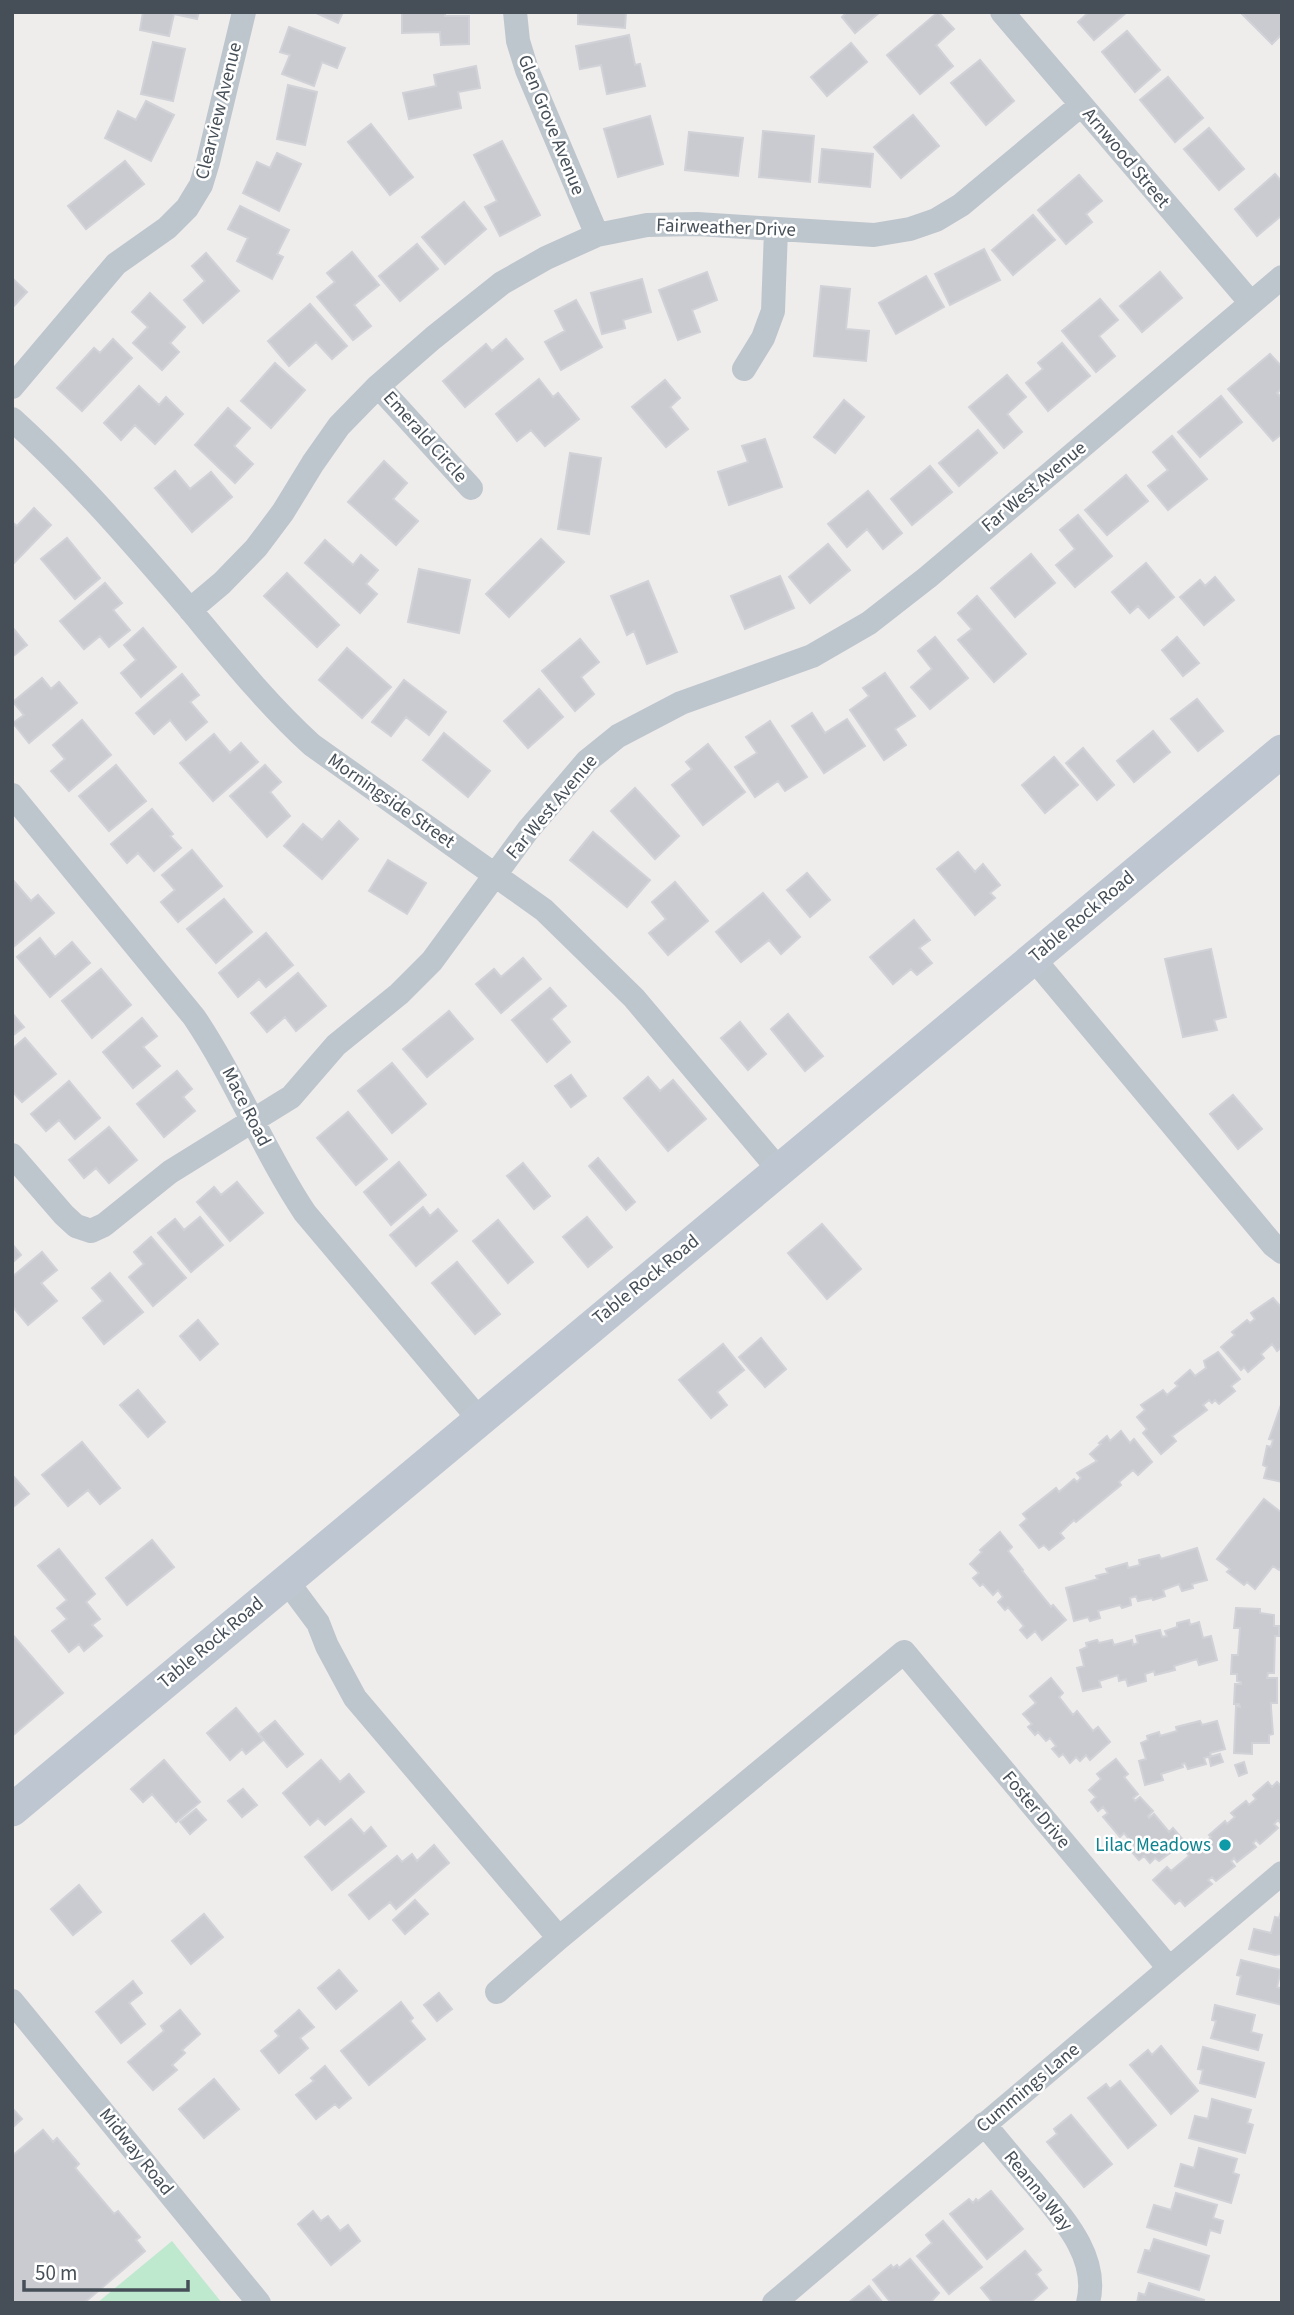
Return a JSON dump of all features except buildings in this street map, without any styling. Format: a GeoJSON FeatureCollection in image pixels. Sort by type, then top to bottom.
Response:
{"type":"FeatureCollection","features":[{"type":"Feature","properties":{"kind":"main road","name":"Table Rock Road"},"geometry":{"type":"LineString","coordinates":[[12,1810],[478,1418],[780,1171],[1282,751]]}},
{"type":"Feature","properties":{"kind":"street","name":"Clearview Avenue"},"geometry":{"type":"LineString","coordinates":[[12,387],[107,273],[167,228],[187,208],[201,186],[244,12]]}},
{"type":"Feature","properties":{"kind":"street","name":"Glen Grove Avenue"},"geometry":{"type":"LineString","coordinates":[[515,12],[518,41],[527,70],[597,235]]}},
{"type":"Feature","properties":{"kind":"street","name":"Arnwood Street"},"geometry":{"type":"LineString","coordinates":[[1002,12],[1251,303]]}},
{"type":"Feature","properties":{"kind":"street","name":"Fairweather Drive"},"geometry":{"type":"LineString","coordinates":[[190,610],[222,583],[256,548],[340,426],[378,386],[502,283],[546,258],[597,235],[647,225],[697,224],[874,235],[910,229],[936,220],[961,205],[1081,105]]}},
{"type":"Feature","properties":{"kind":"street"},"geometry":{"type":"LineString","coordinates":[[744,369],[763,338],[773,311],[776,230]]}},
{"type":"Feature","properties":{"kind":"street","name":"Far West Avenue"},"geometry":{"type":"LineString","coordinates":[[12,1155],[64,1215],[76,1226],[91,1231],[104,1225],[170,1172],[291,1097],[336,1045],[399,994],[432,961],[528,830],[580,769],[618,736],[681,703],[812,656],[869,623],[928,578],[1282,276]]}},
{"type":"Feature","properties":{"kind":"street","name":"Emerald Circle"},"geometry":{"type":"LineString","coordinates":[[378,386],[471,488]]}},
{"type":"Feature","properties":{"kind":"street","name":"Morningside Street"},"geometry":{"type":"LineString","coordinates":[[12,419],[52,455],[113,520],[278,714],[312,745],[544,910],[634,998],[780,1171]]}},
{"type":"Feature","properties":{"kind":"street","name":"Mace Road"},"geometry":{"type":"LineString","coordinates":[[12,795],[194,1017],[215,1048],[284,1181],[305,1213],[478,1418]]}},
{"type":"Feature","properties":{"kind":"street"},"geometry":{"type":"LineString","coordinates":[[1033,958],[1273,1245],[1282,1252]]}},
{"type":"Feature","properties":{"kind":"street"},"geometry":{"type":"LineString","coordinates":[[286,1580],[317,1623],[355,1698],[559,1938],[497,1992]]}},
{"type":"Feature","properties":{"kind":"street","name":"Foster Drive"},"geometry":{"type":"LineString","coordinates":[[559,1938],[904,1652],[1169,1968]]}},
{"type":"Feature","properties":{"kind":"street","name":"Cummings Lane"},"geometry":{"type":"LineString","coordinates":[[774,2303],[1282,1873]]}},
{"type":"Feature","properties":{"kind":"street","name":"Midway Road"},"geometry":{"type":"LineString","coordinates":[[12,2001],[259,2303]]}},
{"type":"Feature","properties":{"kind":"street","name":"Reanna Way"},"geometry":{"type":"LineString","coordinates":[[984,2124],[1066,2222],[1082,2249],[1089,2273],[1088,2303]]}},
{"type":"Feature","properties":{"kind":"green space"},"geometry":{"type":"Polygon","coordinates":[[[172,2241],[222,2303],[97,2303],[172,2241]]]}},
{"type":"Feature","properties":{"kind":"place","name":"Lilac Meadows"},"geometry":{"type":"Point","coordinates":[1225,1845]}}]}
